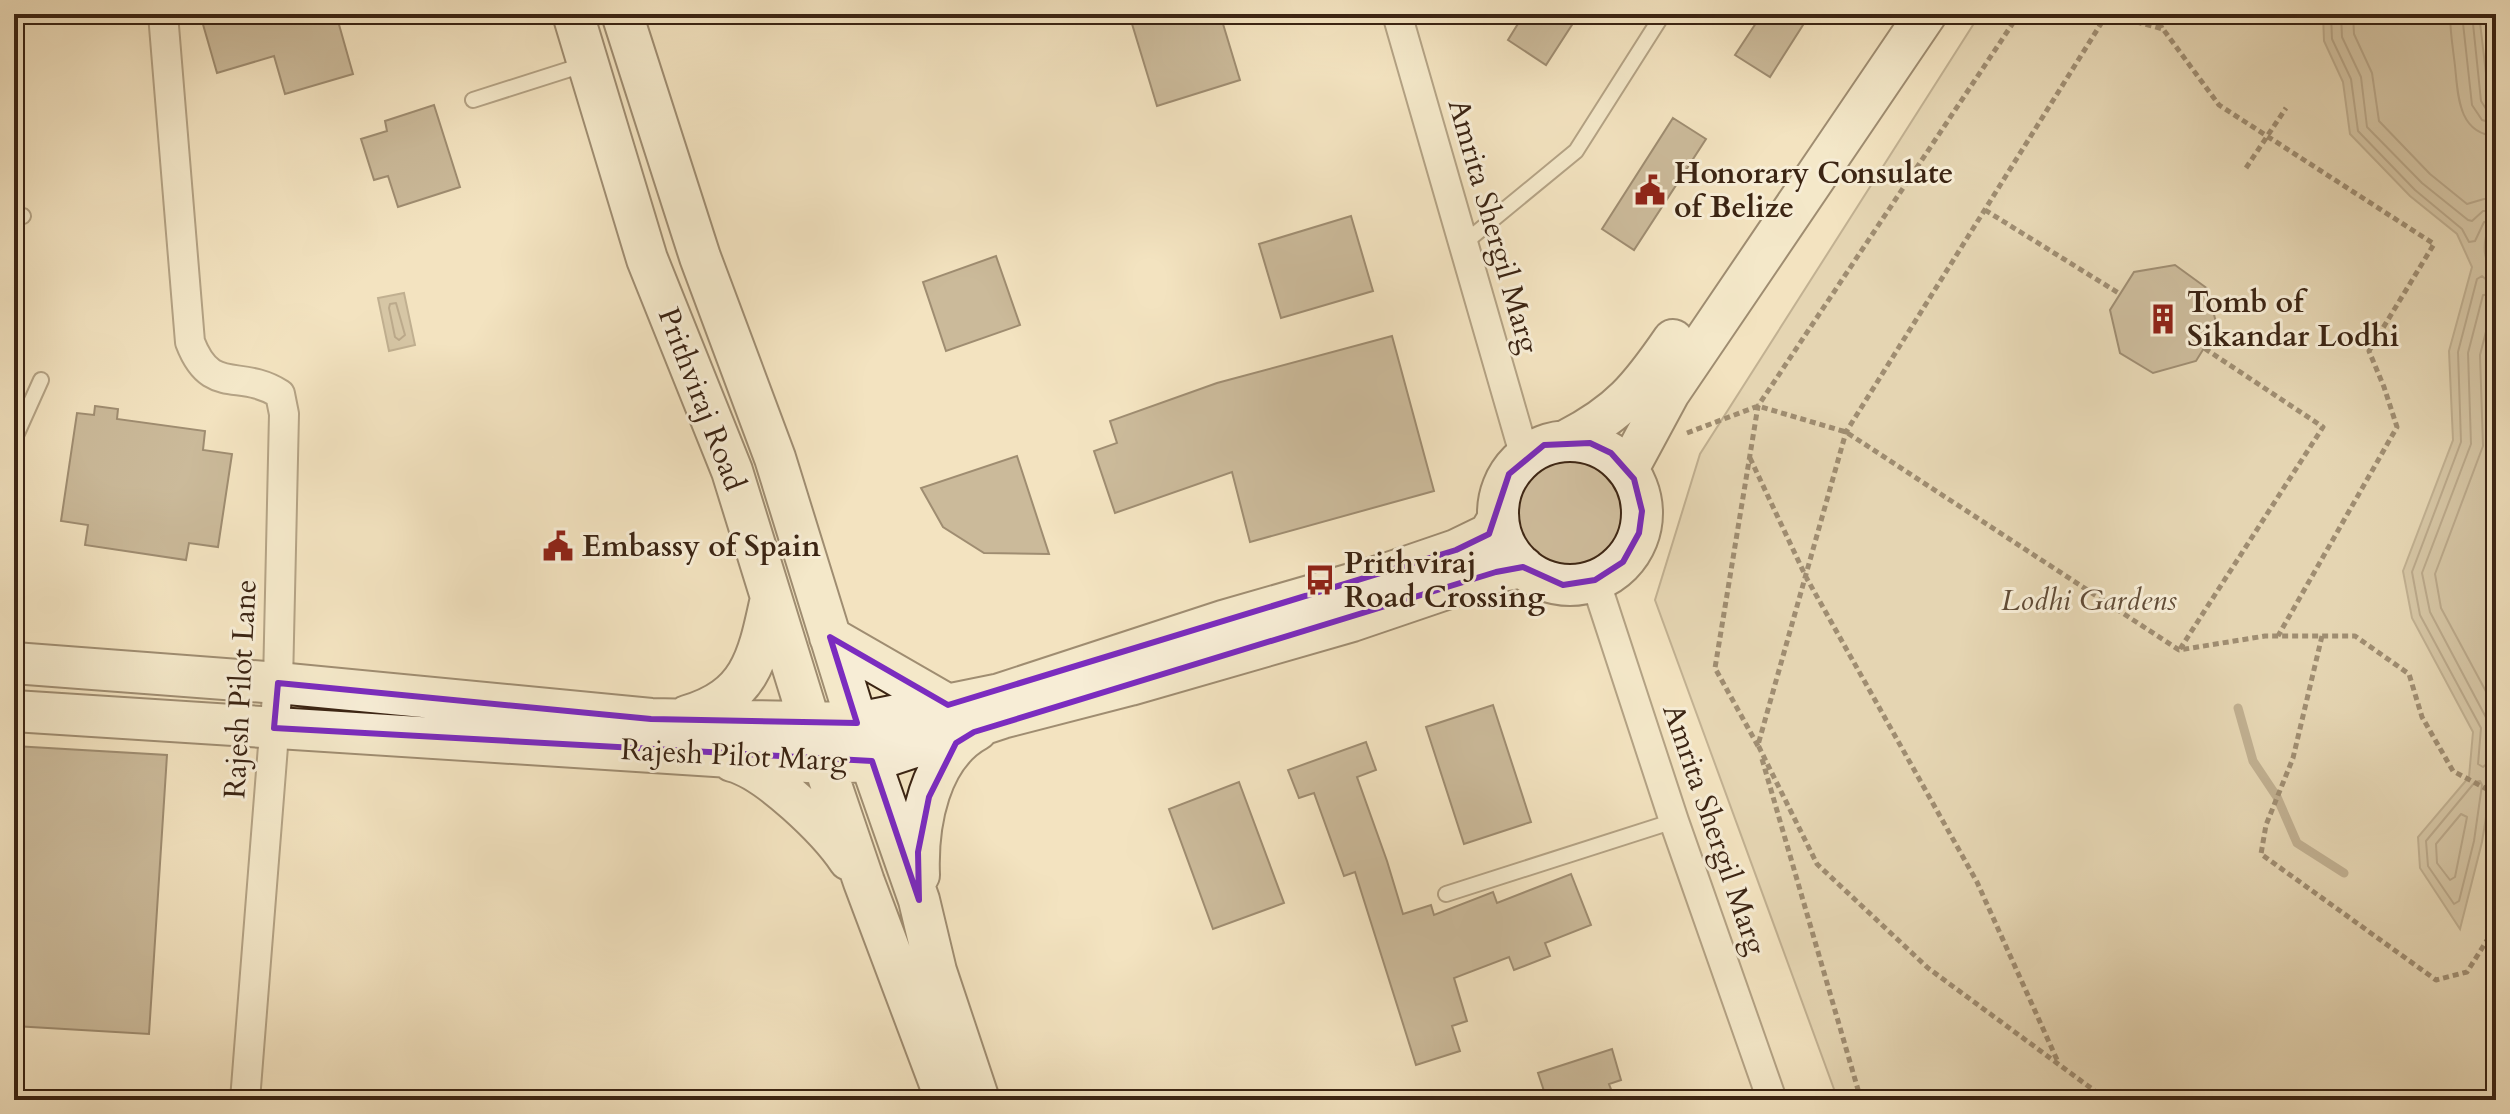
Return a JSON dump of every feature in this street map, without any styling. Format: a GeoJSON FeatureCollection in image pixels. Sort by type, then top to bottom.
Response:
{"type":"FeatureCollection","features":[{"type":"Feature","properties":{"kind":"main road","name":"Prithviraj Road"},"geometry":{"type":"LineString","coordinates":[[573,14],[647,259],[732,471],[823,763],[946,1100]]}},
{"type":"Feature","properties":{"kind":"main road","name":"Prithviraj Road"},"geometry":{"type":"LineString","coordinates":[[622,14],[700,257],[775,458],[857,723],[919,900],[936,971],[979,1100]]}},
{"type":"Feature","properties":{"kind":"main road"},"geometry":{"type":"LineString","coordinates":[[1895,14],[1645,381],[1622,406],[1596,426],[1567,440],[1544,445],[1525,457],[1504,484],[1498,519],[1508,551],[1523,567],[1541,579],[1563,585],[1595,580],[1615,569],[1629,553],[1639,533],[1639,492],[1669,393],[1926,14]]}},
{"type":"Feature","properties":{"kind":"main road"},"geometry":{"type":"LineString","coordinates":[[1567,440],[1601,447],[1639,492]]}},
{"type":"Feature","properties":{"kind":"main road","name":"Rajesh Pilot Marg"},"geometry":{"type":"LineString","coordinates":[[14,663],[278,683],[651,719],[857,723],[1000,694],[1223,621],[1441,555],[1489,534],[1498,519]]}},
{"type":"Feature","properties":{"kind":"main road","name":"Rajesh Pilot Marg"},"geometry":{"type":"LineString","coordinates":[[14,711],[823,763],[872,761],[1002,718],[1352,621],[1496,572],[1523,567]]}},
{"type":"Feature","properties":{"kind":"main road"},"geometry":{"type":"LineString","coordinates":[[651,719],[684,717],[727,700],[745,679],[757,654],[771,596]]}},
{"type":"Feature","properties":{"kind":"main road"},"geometry":{"type":"LineString","coordinates":[[830,637],[948,705]]}},
{"type":"Feature","properties":{"kind":"main road"},"geometry":{"type":"LineString","coordinates":[[919,900],[918,852],[922,823],[941,768],[956,743],[1002,718]]}},
{"type":"Feature","properties":{"kind":"main road"},"geometry":{"type":"LineString","coordinates":[[709,755],[738,763],[795,802],[844,853],[864,882]]}},
{"type":"Feature","properties":{"kind":"street","name":"Rajesh Pilot Lane"},"geometry":{"type":"LineString","coordinates":[[163,14],[190,342],[198,363],[215,377],[264,384],[280,394],[284,414],[278,683],[245,1100]]}},
{"type":"Feature","properties":{"kind":"street","name":"Amrita Shergil Marg"},"geometry":{"type":"LineString","coordinates":[[1398,14],[1525,457]]}},
{"type":"Feature","properties":{"kind":"street","name":"Amrita Shergil Marg"},"geometry":{"type":"LineString","coordinates":[[1595,580],[1674,821],[1772,1100]]}},
{"type":"Feature","properties":{"kind":"lane"},"geometry":{"type":"LineString","coordinates":[[1463,244],[1576,151],[1663,14]]}},
{"type":"Feature","properties":{"kind":"lane"},"geometry":{"type":"LineString","coordinates":[[473,100],[587,64]]}},
{"type":"Feature","properties":{"kind":"lane"},"geometry":{"type":"LineString","coordinates":[[14,440],[41,380]]}},
{"type":"Feature","properties":{"kind":"lane"},"geometry":{"type":"LineString","coordinates":[[1446,894],[1674,821]]}},
{"type":"Feature","properties":{"kind":"path"},"geometry":{"type":"LineString","coordinates":[[2019,14],[1758,406],[1715,668],[1758,745],[1817,864],[1928,968],[2107,1100]]}},
{"type":"Feature","properties":{"kind":"path"},"geometry":{"type":"LineString","coordinates":[[1861,1100],[1758,745],[1846,432],[2107,14],[2163,29]]}},
{"type":"Feature","properties":{"kind":"path"},"geometry":{"type":"LineString","coordinates":[[2155,14],[2219,105],[2434,244],[2369,351],[2397,427],[2278,636]]}},
{"type":"Feature","properties":{"kind":"path"},"geometry":{"type":"LineString","coordinates":[[2246,168],[2286,108]]}},
{"type":"Feature","properties":{"kind":"path"},"geometry":{"type":"LineString","coordinates":[[1985,210],[2120,294]]}},
{"type":"Feature","properties":{"kind":"path"},"geometry":{"type":"LineString","coordinates":[[2179,650],[2323,427],[2204,348]]}},
{"type":"Feature","properties":{"kind":"path"},"geometry":{"type":"LineString","coordinates":[[1673,438],[1758,406],[1846,432],[2179,650],[2278,636],[2355,636],[2409,674],[2422,717],[2453,771],[2496,794]]}},
{"type":"Feature","properties":{"kind":"path"},"geometry":{"type":"LineString","coordinates":[[1750,457],[1806,577],[1977,882],[2059,1065]]}},
{"type":"Feature","properties":{"kind":"path"},"geometry":{"type":"LineString","coordinates":[[2322,636],[2293,758],[2266,825],[2261,854],[2436,980],[2467,972],[2496,926]]}},
{"type":"Feature","properties":{"kind":"highlighted area"},"geometry":{"type":"Polygon","coordinates":[[[1590,443],[1611,453],[1634,479],[1642,511],[1639,533],[1623,562],[1595,580],[1563,585],[1523,567],[1496,572],[974,732],[956,743],[929,797],[918,852],[919,900],[872,761],[274,728],[278,683],[651,719],[857,723],[830,637],[948,705],[1456,550],[1489,534],[1509,474],[1544,445],[1590,443]]]}},
{"type":"Feature","properties":{"kind":"green space","name":"Lodhi Gardens"},"geometry":{"type":"Polygon","coordinates":[[[1980,14],[2496,14],[2496,1100],[1838,1100],[1655,600],[1700,454],[1980,14]]]}},
{"type":"Feature","properties":{"kind":"green space"},"geometry":{"type":"Polygon","coordinates":[[[1575,455],[1597,459],[1615,472],[1628,490],[1632,512],[1628,534],[1615,552],[1597,565],[1575,569],[1553,565],[1535,552],[1522,534],[1518,512],[1522,490],[1535,472],[1553,459],[1575,455]]]}},
{"type":"Feature","properties":{"kind":"water"},"geometry":{"type":"Polygon","coordinates":[[[2323,14],[2479,14],[2489,99],[2496,111],[2496,229],[2489,228],[2485,249],[2496,282],[2496,755],[2482,842],[2460,929],[2420,868],[2418,837],[2469,777],[2473,732],[2412,618],[2403,571],[2453,440],[2449,351],[2472,267],[2457,234],[2410,196],[2350,134],[2343,82],[2324,41],[2323,14]]]}},
{"type":"Feature","properties":{"kind":"water"},"geometry":{"type":"Polygon","coordinates":[[[404,293],[415,345],[389,351],[378,298],[404,293]]]}},
{"type":"Feature","properties":{"kind":"building"},"geometry":{"type":"Polygon","coordinates":[[[200,14],[336,14],[353,74],[285,94],[274,56],[217,73],[200,14]]]}},
{"type":"Feature","properties":{"kind":"building"},"geometry":{"type":"Polygon","coordinates":[[[1129,14],[1220,14],[1240,80],[1157,106],[1129,14]]]}},
{"type":"Feature","properties":{"kind":"building"},"geometry":{"type":"Polygon","coordinates":[[[1524,14],[1579,14],[1546,65],[1508,40],[1524,14]]]}},
{"type":"Feature","properties":{"kind":"building"},"geometry":{"type":"Polygon","coordinates":[[[1762,14],[1810,14],[1770,77],[1735,55],[1762,14]]]}},
{"type":"Feature","properties":{"kind":"building"},"geometry":{"type":"Polygon","coordinates":[[[434,105],[460,187],[398,207],[388,176],[374,180],[361,139],[387,131],[385,121],[434,105]]]}},
{"type":"Feature","properties":{"kind":"building"},"geometry":{"type":"Polygon","coordinates":[[[1673,118],[1706,139],[1634,250],[1602,229],[1673,118]]]}},
{"type":"Feature","properties":{"kind":"building"},"geometry":{"type":"Polygon","coordinates":[[[1351,216],[1373,291],[1281,318],[1259,244],[1351,216]]]}},
{"type":"Feature","properties":{"kind":"building"},"geometry":{"type":"Polygon","coordinates":[[[996,256],[1020,325],[946,351],[923,282],[996,256]]]}},
{"type":"Feature","properties":{"kind":"building","name":"Tomb of Sikandar Lodhi"},"geometry":{"type":"Polygon","coordinates":[[[2175,265],[2208,289],[2217,327],[2196,361],[2153,373],[2120,353],[2110,310],[2134,272],[2175,265]]]}},
{"type":"Feature","properties":{"kind":"building"},"geometry":{"type":"Polygon","coordinates":[[[1392,336],[1434,491],[1250,542],[1232,472],[1115,513],[1094,451],[1117,443],[1110,421],[1217,383],[1392,336]]]}},
{"type":"Feature","properties":{"kind":"building"},"geometry":{"type":"Polygon","coordinates":[[[95,406],[118,409],[117,419],[205,431],[203,450],[232,454],[218,547],[189,543],[186,560],[85,545],[88,525],[61,521],[77,413],[94,415],[95,406]]]}},
{"type":"Feature","properties":{"kind":"building"},"geometry":{"type":"Polygon","coordinates":[[[1017,456],[1049,554],[984,553],[943,527],[921,488],[1017,456]]]}},
{"type":"Feature","properties":{"kind":"building"},"geometry":{"type":"Polygon","coordinates":[[[1493,705],[1531,822],[1464,844],[1426,727],[1493,705]]]}},
{"type":"Feature","properties":{"kind":"building"},"geometry":{"type":"Polygon","coordinates":[[[1366,742],[1376,770],[1357,777],[1403,914],[1431,905],[1434,915],[1493,892],[1497,903],[1571,874],[1591,925],[1545,943],[1550,956],[1514,970],[1509,957],[1454,978],[1467,1021],[1452,1026],[1460,1051],[1416,1065],[1355,872],[1344,876],[1314,793],[1299,798],[1288,770],[1366,742]]]}},
{"type":"Feature","properties":{"kind":"building"},"geometry":{"type":"Polygon","coordinates":[[[14,746],[167,755],[149,1034],[14,1026],[14,746]]]}},
{"type":"Feature","properties":{"kind":"building"},"geometry":{"type":"Polygon","coordinates":[[[1239,782],[1284,903],[1213,929],[1169,809],[1239,782]]]}},
{"type":"Feature","properties":{"kind":"building"},"geometry":{"type":"Polygon","coordinates":[[[1612,1049],[1621,1080],[1609,1084],[1615,1100],[1547,1100],[1538,1073],[1612,1049]]]}},
{"type":"Feature","properties":{"kind":"waterway"},"geometry":{"type":"LineString","coordinates":[[2238,708],[2253,761],[2277,797],[2297,843],[2344,873]]}},
{"type":"Feature","properties":{"kind":"place","name":"Honorary Consulate of Belize"},"geometry":{"type":"Point","coordinates":[1650,190]}},
{"type":"Feature","properties":{"kind":"place","name":"Tomb of Sikandar Lodhi"},"geometry":{"type":"Point","coordinates":[2163,319]}},
{"type":"Feature","properties":{"kind":"place","name":"Embassy of Spain"},"geometry":{"type":"Point","coordinates":[558,546]}},
{"type":"Feature","properties":{"kind":"place","name":"Prithviraj Road Crossing"},"geometry":{"type":"Point","coordinates":[1320,580]}}]}
